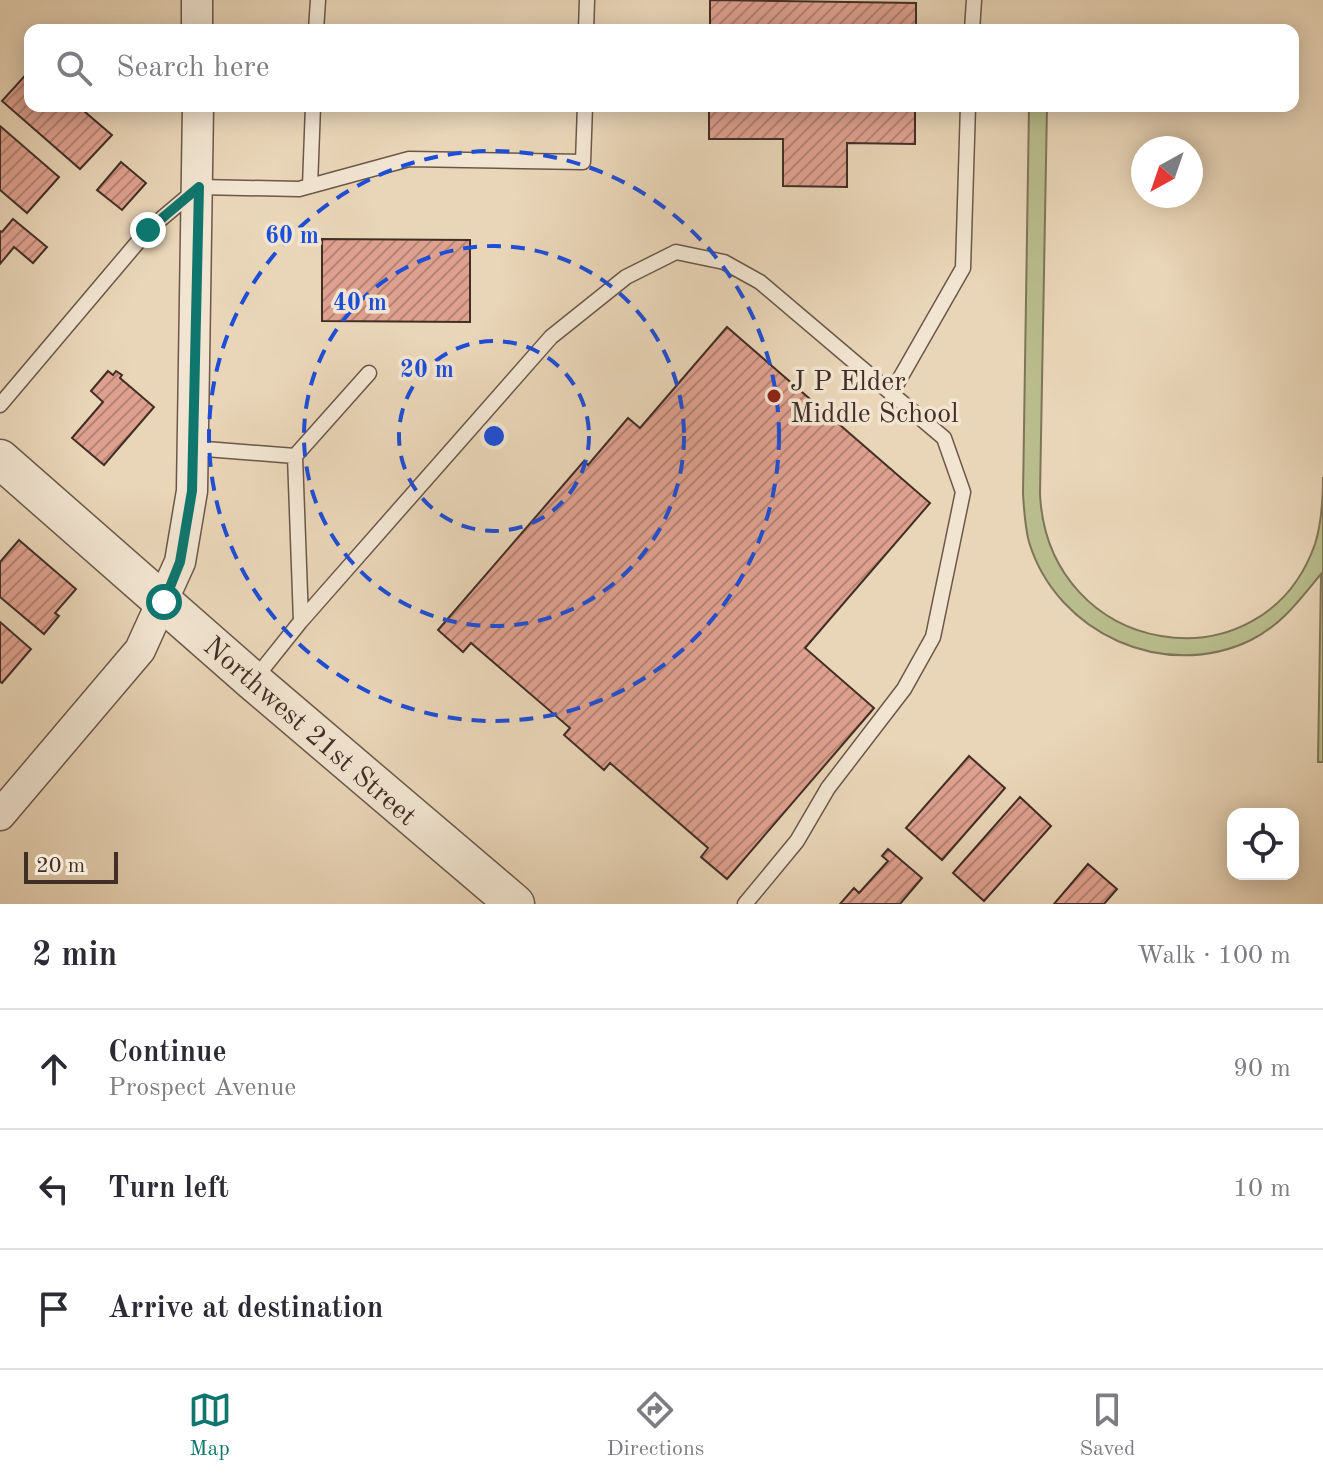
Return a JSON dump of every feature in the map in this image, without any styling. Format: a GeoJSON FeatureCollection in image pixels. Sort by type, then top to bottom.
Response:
{"type":"FeatureCollection","features":[{"type":"Feature","properties":{"kind":"street"},"geometry":{"type":"LineString","coordinates":[[197,0],[197,24]]}},
{"type":"Feature","properties":{"kind":"street"},"geometry":{"type":"LineString","coordinates":[[0,815],[140,650],[180,562],[192,491],[198,112]]}},
{"type":"Feature","properties":{"kind":"street","name":"Northwest 21st Street"},"geometry":{"type":"LineString","coordinates":[[0,459],[253,681],[515,904]]}},
{"type":"Feature","properties":{"kind":"lane"},"geometry":{"type":"LineString","coordinates":[[316,24],[318,0]]}},
{"type":"Feature","properties":{"kind":"lane"},"geometry":{"type":"LineString","coordinates":[[586,24],[587,0]]}},
{"type":"Feature","properties":{"kind":"lane"},"geometry":{"type":"LineString","coordinates":[[972,24],[974,0]]}},
{"type":"Feature","properties":{"kind":"lane"},"geometry":{"type":"LineString","coordinates":[[310,186],[313,112]]}},
{"type":"Feature","properties":{"kind":"lane"},"geometry":{"type":"LineString","coordinates":[[0,405],[148,230],[199,187],[299,189],[409,159],[583,162],[585,112]]}},
{"type":"Feature","properties":{"kind":"lane"},"geometry":{"type":"LineString","coordinates":[[891,394],[963,268],[968,112]]}},
{"type":"Feature","properties":{"kind":"lane"},"geometry":{"type":"LineString","coordinates":[[253,681],[301,621],[551,337],[626,277],[676,252],[724,262],[760,282],[944,438],[963,492],[933,637],[904,689],[828,788],[797,841],[745,904]]}},
{"type":"Feature","properties":{"kind":"lane"},"geometry":{"type":"LineString","coordinates":[[301,621],[295,456],[369,373]]}},
{"type":"Feature","properties":{"kind":"lane"},"geometry":{"type":"LineString","coordinates":[[193,448],[295,456]]}},
{"type":"Feature","properties":{"kind":"green space"},"geometry":{"type":"Polygon","coordinates":[[[1029,112],[1047,112],[1040,494],[1052,549],[1079,592],[1117,621],[1161,636],[1207,636],[1251,622],[1289,591],[1315,544],[1322,510],[1323,477],[1323,762],[1318,762],[1321,574],[1290,610],[1251,640],[1218,652],[1184,655],[1150,652],[1118,641],[1089,625],[1063,602],[1043,574],[1029,542],[1023,494],[1029,112]]]}},
{"type":"Feature","properties":{"kind":"building"},"geometry":{"type":"Polygon","coordinates":[[[710,0],[916,3],[916,24],[710,24],[710,0]]]}},
{"type":"Feature","properties":{"kind":"building"},"geometry":{"type":"Polygon","coordinates":[[[24,77],[24,112],[85,112],[112,135],[80,169],[2,101],[24,77]]]}},
{"type":"Feature","properties":{"kind":"building"},"geometry":{"type":"Polygon","coordinates":[[[709,112],[915,112],[915,144],[847,143],[847,187],[783,186],[783,139],[709,139],[709,112]]]}},
{"type":"Feature","properties":{"kind":"building"},"geometry":{"type":"Polygon","coordinates":[[[0,126],[59,177],[27,213],[0,190],[0,126]]]}},
{"type":"Feature","properties":{"kind":"building"},"geometry":{"type":"Polygon","coordinates":[[[121,162],[146,183],[122,210],[97,190],[121,162]]]}},
{"type":"Feature","properties":{"kind":"building"},"geometry":{"type":"Polygon","coordinates":[[[13,219],[47,247],[33,263],[14,247],[0,264],[0,231],[13,219]]]}},
{"type":"Feature","properties":{"kind":"building"},"geometry":{"type":"Polygon","coordinates":[[[322,239],[470,240],[470,322],[322,321],[322,239]]]}},
{"type":"Feature","properties":{"kind":"building"},"geometry":{"type":"Polygon","coordinates":[[[727,327],[930,503],[805,648],[874,708],[727,879],[701,857],[708,848],[610,763],[604,770],[564,735],[570,728],[471,643],[463,652],[438,630],[584,461],[588,465],[628,418],[640,428],[727,327]]]}},
{"type":"Feature","properties":{"kind":"building"},"geometry":{"type":"Polygon","coordinates":[[[108,371],[113,375],[116,371],[122,375],[120,378],[154,407],[104,465],[72,438],[103,402],[91,391],[108,371]]]}},
{"type":"Feature","properties":{"kind":"building"},"geometry":{"type":"Polygon","coordinates":[[[19,540],[76,589],[55,613],[59,616],[44,634],[0,597],[0,562],[19,540]]]}},
{"type":"Feature","properties":{"kind":"building"},"geometry":{"type":"Polygon","coordinates":[[[0,622],[31,649],[2,683],[0,682],[0,622]]]}},
{"type":"Feature","properties":{"kind":"building"},"geometry":{"type":"Polygon","coordinates":[[[969,756],[1005,788],[942,860],[906,828],[969,756]]]}},
{"type":"Feature","properties":{"kind":"building"},"geometry":{"type":"Polygon","coordinates":[[[1020,797],[1051,826],[984,901],[953,873],[1020,797]]]}},
{"type":"Feature","properties":{"kind":"building"},"geometry":{"type":"Polygon","coordinates":[[[888,849],[922,878],[900,904],[840,904],[854,888],[859,893],[888,861],[882,856],[888,849]]]}},
{"type":"Feature","properties":{"kind":"building"},"geometry":{"type":"Polygon","coordinates":[[[1088,864],[1117,889],[1104,904],[1054,904],[1088,864]]]}},
{"type":"Feature","properties":{"kind":"place","name":"J P Elder Middle School"},"geometry":{"type":"Point","coordinates":[774,396]}},
{"type":"Feature","properties":{"kind":"route"},"geometry":{"type":"LineString","coordinates":[[148,230],[199,187],[192,491],[180,562],[164,602]]}}]}
